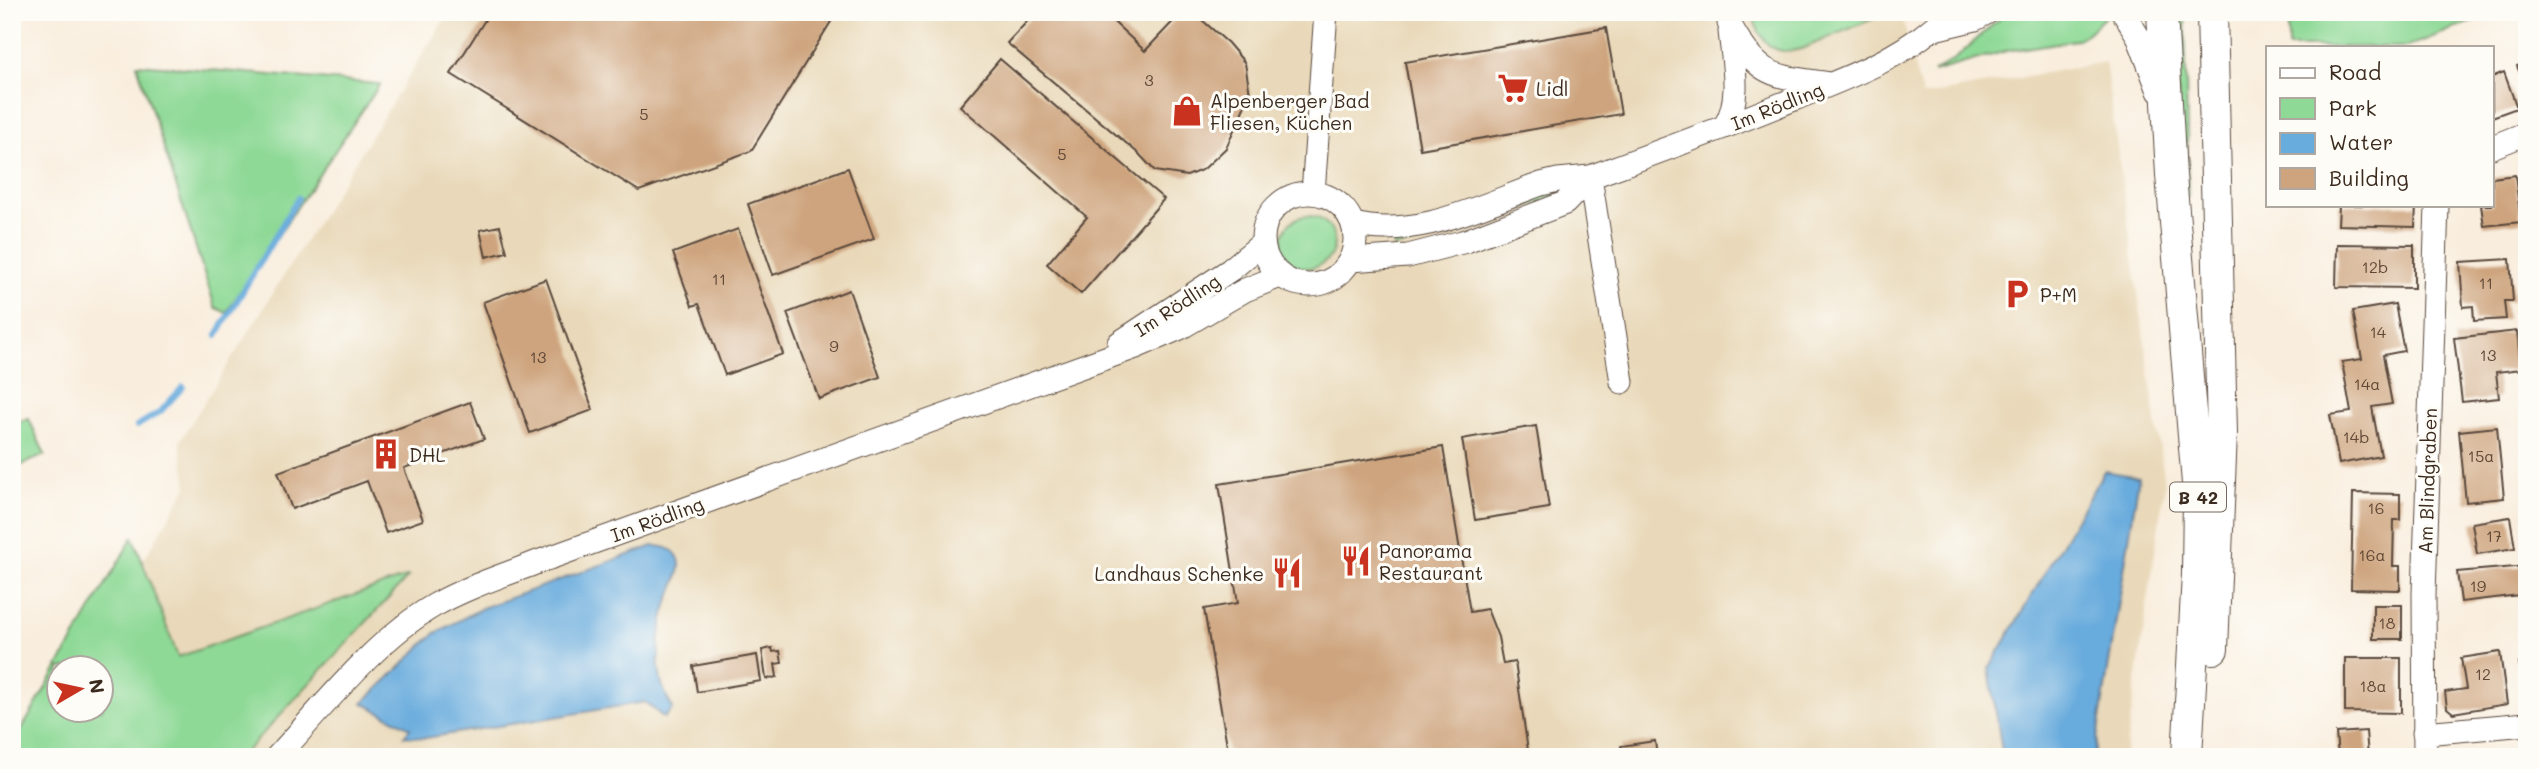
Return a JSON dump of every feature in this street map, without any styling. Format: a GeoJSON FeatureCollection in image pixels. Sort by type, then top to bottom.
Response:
{"type":"FeatureCollection","features":[{"type":"Feature","properties":{"kind":"main road","name":"B 42"},"geometry":{"type":"LineString","coordinates":[[2162,12],[2167,115],[2198,495],[2197,574],[2187,757]]}},
{"type":"Feature","properties":{"kind":"main road","name":"B 42"},"geometry":{"type":"LineString","coordinates":[[2207,757],[2222,433],[2212,12]]}},
{"type":"Feature","properties":{"kind":"street"},"geometry":{"type":"LineString","coordinates":[[1313,193],[1326,12]]}},
{"type":"Feature","properties":{"kind":"street","name":"Im Rödling"},"geometry":{"type":"LineString","coordinates":[[1353,225],[1387,230],[1420,226],[1541,184],[1590,177],[1830,85],[1900,53],[1934,29],[1950,12]]}},
{"type":"Feature","properties":{"kind":"street"},"geometry":{"type":"LineString","coordinates":[[1934,29],[1965,22],[1987,12]]}},
{"type":"Feature","properties":{"kind":"street"},"geometry":{"type":"LineString","coordinates":[[2123,12],[2138,36],[2167,115]]}},
{"type":"Feature","properties":{"kind":"street"},"geometry":{"type":"LineString","coordinates":[[1728,18],[1745,52],[1760,67],[1785,77],[1830,85]]}},
{"type":"Feature","properties":{"kind":"street"},"geometry":{"type":"LineString","coordinates":[[1725,127],[1735,101],[1728,18]]}},
{"type":"Feature","properties":{"kind":"street"},"geometry":{"type":"LineString","coordinates":[[2494,146],[2527,134]]}},
{"type":"Feature","properties":{"kind":"street"},"geometry":{"type":"LineString","coordinates":[[1590,177],[1622,382]]}},
{"type":"Feature","properties":{"kind":"street","name":"Im Rödling"},"geometry":{"type":"LineString","coordinates":[[1350,260],[1408,256],[1441,249],[1550,210],[1579,191],[1590,177]]}},
{"type":"Feature","properties":{"kind":"street"},"geometry":{"type":"LineString","coordinates":[[1313,193],[1338,203],[1353,225],[1355,243],[1350,260],[1342,272],[1318,285],[1305,286],[1280,275],[1271,267],[1262,243],[1266,220],[1272,211],[1290,196],[1313,193]]}},
{"type":"Feature","properties":{"kind":"street","name":"Am Blindgraben"},"geometry":{"type":"LineString","coordinates":[[2425,757],[2424,594],[2437,206]]}},
{"type":"Feature","properties":{"kind":"street"},"geometry":{"type":"LineString","coordinates":[[1550,210],[1577,217],[1601,246]]}},
{"type":"Feature","properties":{"kind":"street","name":"Im Rödling"},"geometry":{"type":"LineString","coordinates":[[1088,363],[1230,270],[1262,243]]}},
{"type":"Feature","properties":{"kind":"street","name":"Im Rödling"},"geometry":{"type":"LineString","coordinates":[[277,757],[397,632],[433,606],[454,595],[538,562],[1157,339],[1245,290],[1280,275]]}},
{"type":"Feature","properties":{"kind":"street"},"geometry":{"type":"LineString","coordinates":[[2424,733],[2527,724]]}},
{"type":"Feature","properties":{"kind":"shaded area"},"geometry":{"type":"Polygon","coordinates":[[[449,12],[1901,12],[1922,96],[2105,62],[2165,484],[2125,757],[28,757],[50,724],[116,724],[116,654],[88,654],[187,487],[180,441],[449,12]]]}},
{"type":"Feature","properties":{"kind":"green space"},"geometry":{"type":"Polygon","coordinates":[[[1751,12],[1889,12],[1804,48],[1783,51],[1775,49],[1763,39],[1751,12]]]}},
{"type":"Feature","properties":{"kind":"green space"},"geometry":{"type":"Polygon","coordinates":[[[2007,12],[2109,13],[2088,33],[2076,40],[2006,51],[1933,72],[1956,58],[2007,12]]]}},
{"type":"Feature","properties":{"kind":"green space"},"geometry":{"type":"Polygon","coordinates":[[[2174,12],[2185,12],[2188,197],[2184,199],[2174,12]]]}},
{"type":"Feature","properties":{"kind":"green space"},"geometry":{"type":"Polygon","coordinates":[[[2288,12],[2497,12],[2410,46],[2288,46],[2288,12]]]}},
{"type":"Feature","properties":{"kind":"green space"},"geometry":{"type":"Polygon","coordinates":[[[137,64],[380,84],[226,313],[215,307],[137,64]]]}},
{"type":"Feature","properties":{"kind":"green space"},"geometry":{"type":"Polygon","coordinates":[[[1573,182],[1576,189],[1455,233],[1394,248],[1393,240],[1418,235],[1573,182]]]}},
{"type":"Feature","properties":{"kind":"green space"},"geometry":{"type":"Polygon","coordinates":[[[1308,216],[1318,218],[1326,224],[1332,232],[1332,252],[1326,260],[1318,266],[1308,268],[1298,266],[1290,260],[1284,252],[1282,242],[1284,232],[1290,224],[1298,218],[1308,216]]]}},
{"type":"Feature","properties":{"kind":"green space"},"geometry":{"type":"Polygon","coordinates":[[[29,419],[45,455],[12,469],[12,423],[29,419]]]}},
{"type":"Feature","properties":{"kind":"green space"},"geometry":{"type":"Polygon","coordinates":[[[133,537],[178,657],[409,576],[241,757],[12,757],[12,746],[46,687],[46,724],[116,724],[116,654],[65,654],[133,537]]]}},
{"type":"Feature","properties":{"kind":"water"},"geometry":{"type":"Polygon","coordinates":[[[2104,471],[2139,477],[2094,757],[2003,757],[1989,669],[2104,471]]]}},
{"type":"Feature","properties":{"kind":"water"},"geometry":{"type":"Polygon","coordinates":[[[653,546],[671,550],[678,556],[680,566],[664,615],[659,642],[659,670],[666,696],[673,708],[664,718],[645,702],[426,738],[404,736],[410,728],[363,703],[434,634],[482,608],[653,546]]]}},
{"type":"Feature","properties":{"kind":"building"},"geometry":{"type":"Polygon","coordinates":[[[490,12],[837,12],[751,151],[639,191],[451,74],[490,12]]]}},
{"type":"Feature","properties":{"kind":"building"},"geometry":{"type":"Polygon","coordinates":[[[1036,12],[1103,12],[1145,51],[1182,12],[1193,12],[1228,43],[1245,63],[1250,94],[1226,148],[1204,169],[1187,176],[1155,171],[1139,154],[1007,43],[1036,12]]]}},
{"type":"Feature","properties":{"kind":"building","name":"Lidl"},"geometry":{"type":"Polygon","coordinates":[[[1606,28],[1621,114],[1420,149],[1405,62],[1606,28]]]}},
{"type":"Feature","properties":{"kind":"building"},"geometry":{"type":"Polygon","coordinates":[[[1000,59],[1164,199],[1081,294],[1047,264],[1087,217],[960,106],[1000,59]]]}},
{"type":"Feature","properties":{"kind":"building"},"geometry":{"type":"Polygon","coordinates":[[[2527,62],[2527,90],[2517,66],[2527,62]]]}},
{"type":"Feature","properties":{"kind":"building"},"geometry":{"type":"Polygon","coordinates":[[[2504,72],[2517,108],[2494,116],[2494,76],[2504,72]]]}},
{"type":"Feature","properties":{"kind":"building"},"geometry":{"type":"Polygon","coordinates":[[[848,168],[874,239],[773,275],[748,204],[848,168]]]}},
{"type":"Feature","properties":{"kind":"building"},"geometry":{"type":"Polygon","coordinates":[[[2515,175],[2521,222],[2484,226],[2481,206],[2494,206],[2494,178],[2515,175]]]}},
{"type":"Feature","properties":{"kind":"building"},"geometry":{"type":"Polygon","coordinates":[[[2339,206],[2416,206],[2415,227],[2338,225],[2339,206]]]}},
{"type":"Feature","properties":{"kind":"building"},"geometry":{"type":"Polygon","coordinates":[[[500,226],[507,252],[486,257],[480,230],[500,226]]]}},
{"type":"Feature","properties":{"kind":"building"},"geometry":{"type":"Polygon","coordinates":[[[738,229],[783,354],[725,375],[699,304],[692,306],[673,253],[738,229]]]}},
{"type":"Feature","properties":{"kind":"building"},"geometry":{"type":"Polygon","coordinates":[[[2337,244],[2414,245],[2414,288],[2336,287],[2337,244]]]}},
{"type":"Feature","properties":{"kind":"building"},"geometry":{"type":"Polygon","coordinates":[[[2510,259],[2513,301],[2504,301],[2506,319],[2474,321],[2473,306],[2463,307],[2460,262],[2510,259]]]}},
{"type":"Feature","properties":{"kind":"building"},"geometry":{"type":"Polygon","coordinates":[[[546,279],[593,410],[530,433],[483,302],[546,279]]]}},
{"type":"Feature","properties":{"kind":"building"},"geometry":{"type":"Polygon","coordinates":[[[849,290],[880,377],[819,399],[787,313],[849,290]]]}},
{"type":"Feature","properties":{"kind":"building"},"geometry":{"type":"Polygon","coordinates":[[[2395,304],[2404,351],[2383,355],[2392,404],[2372,407],[2381,456],[2339,464],[2330,415],[2351,412],[2342,362],[2362,359],[2353,311],[2395,304]]]}},
{"type":"Feature","properties":{"kind":"building"},"geometry":{"type":"Polygon","coordinates":[[[2517,331],[2521,369],[2496,372],[2499,398],[2462,402],[2454,338],[2517,331]]]}},
{"type":"Feature","properties":{"kind":"building","name":"DHL"},"geometry":{"type":"Polygon","coordinates":[[[470,402],[484,439],[404,468],[423,520],[386,533],[367,481],[292,509],[278,472],[470,402]]]}},
{"type":"Feature","properties":{"kind":"building"},"geometry":{"type":"Polygon","coordinates":[[[1536,426],[1549,508],[1475,520],[1462,439],[1536,426]]]}},
{"type":"Feature","properties":{"kind":"building"},"geometry":{"type":"Polygon","coordinates":[[[2497,427],[2504,498],[2466,502],[2459,431],[2497,427]]]}},
{"type":"Feature","properties":{"kind":"building"},"geometry":{"type":"Polygon","coordinates":[[[1443,447],[1470,612],[1487,609],[1498,637],[1503,664],[1515,662],[1529,757],[1229,757],[1204,609],[1238,603],[1219,484],[1443,447]]]}},
{"type":"Feature","properties":{"kind":"building"},"geometry":{"type":"Polygon","coordinates":[[[2353,493],[2400,494],[2400,520],[2394,520],[2393,566],[2400,566],[2400,590],[2351,589],[2353,493]]]}},
{"type":"Feature","properties":{"kind":"building"},"geometry":{"type":"Polygon","coordinates":[[[2510,517],[2515,548],[2477,554],[2472,523],[2510,517]]]}},
{"type":"Feature","properties":{"kind":"building"},"geometry":{"type":"Polygon","coordinates":[[[2527,566],[2527,594],[2461,602],[2457,572],[2527,566]]]}},
{"type":"Feature","properties":{"kind":"building"},"geometry":{"type":"Polygon","coordinates":[[[2373,605],[2402,605],[2402,639],[2373,639],[2373,605]]]}},
{"type":"Feature","properties":{"kind":"building"},"geometry":{"type":"Polygon","coordinates":[[[772,648],[773,652],[780,651],[782,663],[775,664],[777,677],[766,679],[762,650],[772,648]]]}},
{"type":"Feature","properties":{"kind":"building"},"geometry":{"type":"Polygon","coordinates":[[[2500,652],[2507,704],[2453,713],[2447,708],[2445,692],[2466,689],[2461,658],[2500,652]]]}},
{"type":"Feature","properties":{"kind":"building"},"geometry":{"type":"Polygon","coordinates":[[[757,655],[761,681],[697,692],[693,666],[757,655]]]}},
{"type":"Feature","properties":{"kind":"building"},"geometry":{"type":"Polygon","coordinates":[[[2345,658],[2401,658],[2401,713],[2345,712],[2345,658]]]}},
{"type":"Feature","properties":{"kind":"building"},"geometry":{"type":"Polygon","coordinates":[[[2519,663],[2527,663],[2527,708],[2525,708],[2519,663]]]}},
{"type":"Feature","properties":{"kind":"building"},"geometry":{"type":"Polygon","coordinates":[[[2366,731],[2368,757],[2338,757],[2336,733],[2366,731]]]}},
{"type":"Feature","properties":{"kind":"building"},"geometry":{"type":"Polygon","coordinates":[[[1655,741],[1657,757],[1623,757],[1621,746],[1655,741]]]}},
{"type":"Feature","properties":{"kind":"waterway"},"geometry":{"type":"LineString","coordinates":[[217,335],[298,198]]}},
{"type":"Feature","properties":{"kind":"waterway"},"geometry":{"type":"LineString","coordinates":[[137,426],[160,412],[183,387]]}},
{"type":"Feature","properties":{"kind":"place","name":"Lidl"},"geometry":{"type":"Point","coordinates":[1513,88]}},
{"type":"Feature","properties":{"kind":"place","name":"Alpenberger Bad Fliesen, Küchen"},"geometry":{"type":"Point","coordinates":[1187,111]}},
{"type":"Feature","properties":{"kind":"place","name":"P+M"},"geometry":{"type":"Point","coordinates":[2017,294]}},
{"type":"Feature","properties":{"kind":"place","name":"DHL"},"geometry":{"type":"Point","coordinates":[386,454]}},
{"type":"Feature","properties":{"kind":"place","name":"Panorama Restaurant"},"geometry":{"type":"Point","coordinates":[1356,561]}},
{"type":"Feature","properties":{"kind":"place","name":"Landhaus Schenke"},"geometry":{"type":"Point","coordinates":[1287,573]}}]}
